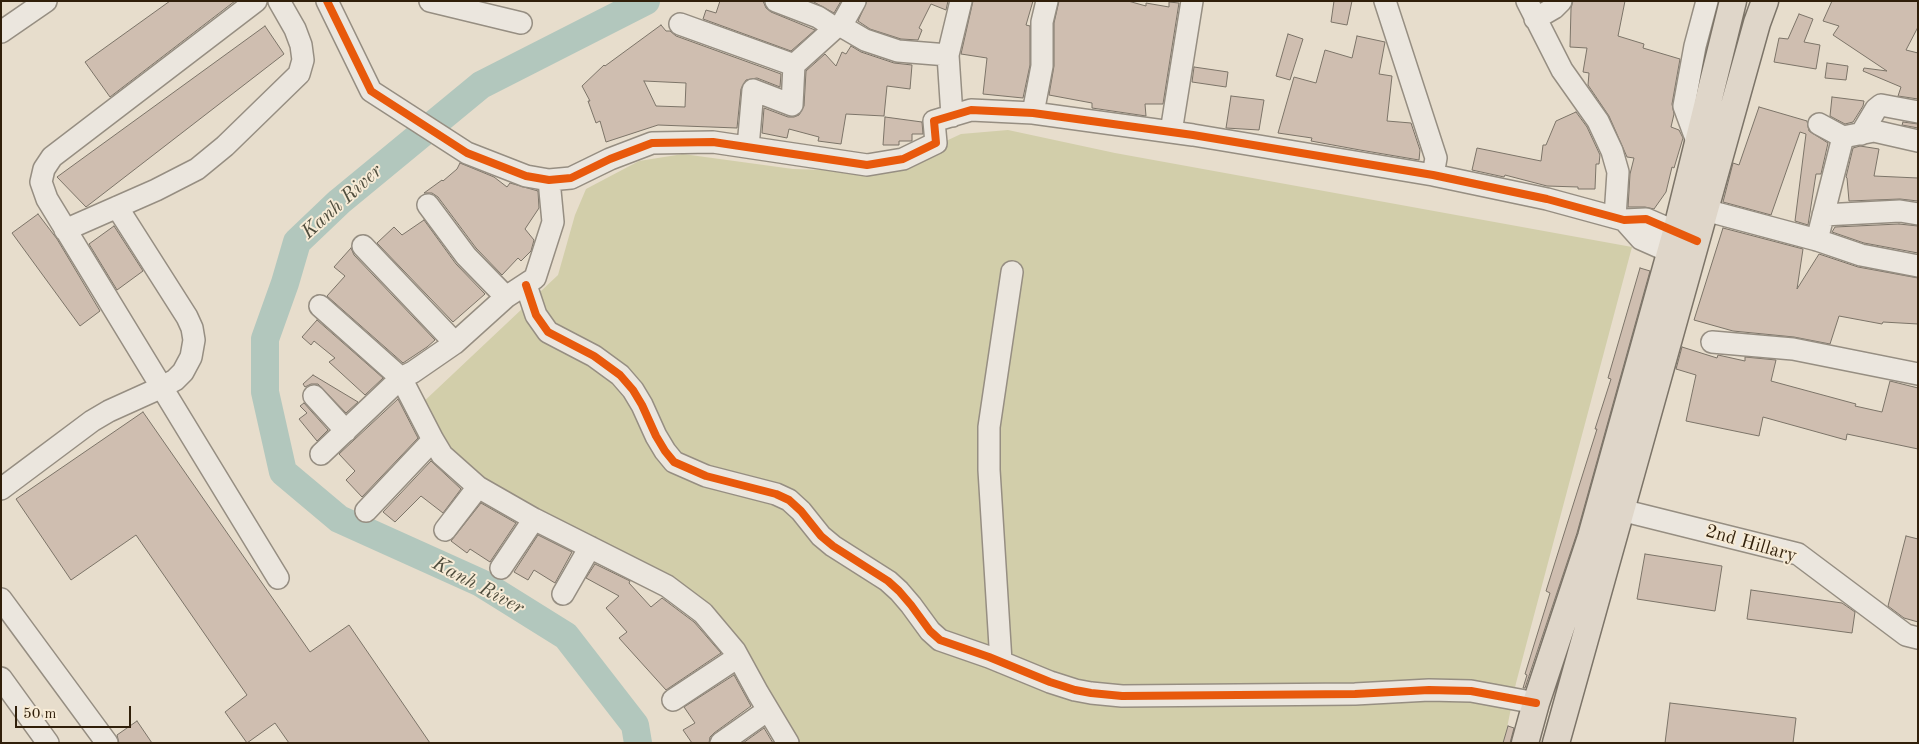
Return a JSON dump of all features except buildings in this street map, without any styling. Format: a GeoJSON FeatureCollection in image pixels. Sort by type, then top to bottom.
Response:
{"type":"FeatureCollection","features":[{"type":"Feature","properties":{"kind":"main road"},"geometry":{"type":"LineString","coordinates":[[1556,743],[1621,510],[1684,247],[1698,144],[1733,1]]}},
{"type":"Feature","properties":{"kind":"main road"},"geometry":{"type":"LineString","coordinates":[[1526,743],[1536,703],[1684,247],[1705,210],[1764,1]]}},
{"type":"Feature","properties":{"kind":"street"},"geometry":{"type":"LineString","coordinates":[[1,32],[46,1]]}},
{"type":"Feature","properties":{"kind":"street"},"geometry":{"type":"LineString","coordinates":[[256,1],[52,156],[44,170],[41,182],[46,200],[278,578]]}},
{"type":"Feature","properties":{"kind":"street"},"geometry":{"type":"LineString","coordinates":[[65,230],[197,170],[225,146],[300,74],[303,60],[301,45],[295,29],[279,1]]}},
{"type":"Feature","properties":{"kind":"street"},"geometry":{"type":"LineString","coordinates":[[327,1],[371,91],[467,153],[526,176],[548,180],[571,178],[610,159],[652,143],[713,142],[867,165],[903,159],[936,143],[934,121],[971,110],[1033,113],[1171,132],[1433,176],[1547,199],[1620,219],[1641,238],[1684,247]]}},
{"type":"Feature","properties":{"kind":"street"},"geometry":{"type":"LineString","coordinates":[[430,1],[521,23]]}},
{"type":"Feature","properties":{"kind":"street"},"geometry":{"type":"LineString","coordinates":[[776,1],[818,17],[864,40],[898,51],[948,55]]}},
{"type":"Feature","properties":{"kind":"street"},"geometry":{"type":"LineString","coordinates":[[748,147],[753,90],[792,105],[794,65],[838,27],[855,1]]}},
{"type":"Feature","properties":{"kind":"street"},"geometry":{"type":"LineString","coordinates":[[952,116],[948,55],[961,1]]}},
{"type":"Feature","properties":{"kind":"street"},"geometry":{"type":"LineString","coordinates":[[1033,113],[1042,66],[1042,22],[1047,1]]}},
{"type":"Feature","properties":{"kind":"street"},"geometry":{"type":"LineString","coordinates":[[1171,132],[1192,1]]}},
{"type":"Feature","properties":{"kind":"street"},"geometry":{"type":"LineString","coordinates":[[1385,1],[1436,158],[1433,176]]}},
{"type":"Feature","properties":{"kind":"street"},"geometry":{"type":"LineString","coordinates":[[1561,1],[1554,8],[1531,10],[1562,70],[1598,121],[1612,151],[1618,172],[1620,219]]}},
{"type":"Feature","properties":{"kind":"street"},"geometry":{"type":"LineString","coordinates":[[1698,144],[1684,106],[1695,46],[1707,1]]}},
{"type":"Feature","properties":{"kind":"street"},"geometry":{"type":"LineString","coordinates":[[680,24],[794,65]]}},
{"type":"Feature","properties":{"kind":"street"},"geometry":{"type":"LineString","coordinates":[[1817,240],[1823,215],[1852,135],[1881,105],[1918,112]]}},
{"type":"Feature","properties":{"kind":"street"},"geometry":{"type":"LineString","coordinates":[[1818,124],[1852,135],[1874,131],[1918,141]]}},
{"type":"Feature","properties":{"kind":"street"},"geometry":{"type":"LineString","coordinates":[[320,454],[401,378],[455,343],[506,297],[535,278],[553,222],[548,180]]}},
{"type":"Feature","properties":{"kind":"street"},"geometry":{"type":"LineString","coordinates":[[428,205],[466,256],[506,297]]}},
{"type":"Feature","properties":{"kind":"street"},"geometry":{"type":"LineString","coordinates":[[1,489],[92,421],[175,380],[183,372],[192,356],[194,340],[192,328],[187,318],[117,207]]}},
{"type":"Feature","properties":{"kind":"street"},"geometry":{"type":"LineString","coordinates":[[1705,210],[1817,240],[1860,255],[1918,266]]}},
{"type":"Feature","properties":{"kind":"street"},"geometry":{"type":"LineString","coordinates":[[1823,215],[1900,211],[1918,214]]}},
{"type":"Feature","properties":{"kind":"street"},"geometry":{"type":"LineString","coordinates":[[363,246],[455,343]]}},
{"type":"Feature","properties":{"kind":"street"},"geometry":{"type":"LineString","coordinates":[[1001,662],[989,470],[989,427],[1012,272]]}},
{"type":"Feature","properties":{"kind":"street"},"geometry":{"type":"LineString","coordinates":[[526,285],[536,315],[548,332],[594,356],[620,375],[633,390],[661,444],[674,462],[706,476],[776,494],[789,500],[801,511],[821,536],[833,546],[888,581],[899,591],[935,636],[1075,690],[1122,696],[1356,694],[1446,690],[1471,691],[1536,703]]}},
{"type":"Feature","properties":{"kind":"street"},"geometry":{"type":"LineString","coordinates":[[320,306],[401,378],[442,455],[478,487],[534,519],[678,594],[703,613],[738,657],[768,710],[782,741]]}},
{"type":"Feature","properties":{"kind":"street"},"geometry":{"type":"LineString","coordinates":[[1712,342],[1793,348],[1918,374]]}},
{"type":"Feature","properties":{"kind":"street"},"geometry":{"type":"LineString","coordinates":[[314,396],[346,431]]}},
{"type":"Feature","properties":{"kind":"street"},"geometry":{"type":"LineString","coordinates":[[366,511],[433,440]]}},
{"type":"Feature","properties":{"kind":"street"},"geometry":{"type":"LineString","coordinates":[[445,530],[478,487]]}},
{"type":"Feature","properties":{"kind":"street","name":"2nd Hillary"},"geometry":{"type":"LineString","coordinates":[[1621,510],[1798,554],[1906,635],[1918,638]]}},
{"type":"Feature","properties":{"kind":"street"},"geometry":{"type":"LineString","coordinates":[[501,568],[534,519]]}},
{"type":"Feature","properties":{"kind":"street"},"geometry":{"type":"LineString","coordinates":[[563,594],[590,547]]}},
{"type":"Feature","properties":{"kind":"street"},"geometry":{"type":"LineString","coordinates":[[1,599],[107,743]]}},
{"type":"Feature","properties":{"kind":"street"},"geometry":{"type":"LineString","coordinates":[[673,700],[738,657]]}},
{"type":"Feature","properties":{"kind":"street"},"geometry":{"type":"LineString","coordinates":[[1,678],[48,743]]}},
{"type":"Feature","properties":{"kind":"street"},"geometry":{"type":"LineString","coordinates":[[722,743],[768,710]]}},
{"type":"Feature","properties":{"kind":"shaded area"},"geometry":{"type":"Polygon","coordinates":[[[1008,130],[1115,153],[1632,247],[1516,683],[1504,743],[786,743],[719,632],[670,598],[478,494],[419,406],[558,275],[575,215],[586,189],[639,161],[683,154],[793,169],[856,171],[907,159],[961,134],[1008,130]]]}},
{"type":"Feature","properties":{"kind":"waterway","name":"Kanh River"},"geometry":{"type":"LineString","coordinates":[[638,743],[635,725],[566,636],[481,583],[339,519],[283,472],[265,392],[265,339],[297,242],[339,202],[481,85],[646,1]]}},
{"type":"Feature","properties":{"kind":"cycle path"},"geometry":{"type":"LineString","coordinates":[[327,1],[371,91],[467,153],[526,176],[549,180],[571,178],[610,159],[652,143],[713,142],[867,165],[903,159],[936,143],[934,121],[971,110],[1033,113],[1193,135],[1433,175],[1547,199],[1624,220],[1646,219],[1697,241]]}},
{"type":"Feature","properties":{"kind":"cycle path"},"geometry":{"type":"LineString","coordinates":[[526,285],[536,315],[548,332],[594,356],[620,375],[633,390],[656,436],[674,462],[706,476],[776,494],[789,500],[801,511],[821,536],[833,546],[888,581],[899,591],[930,631],[940,640],[989,657],[1050,682],[1091,693],[1122,696],[1355,694],[1429,690],[1471,691],[1536,703]]}}]}
